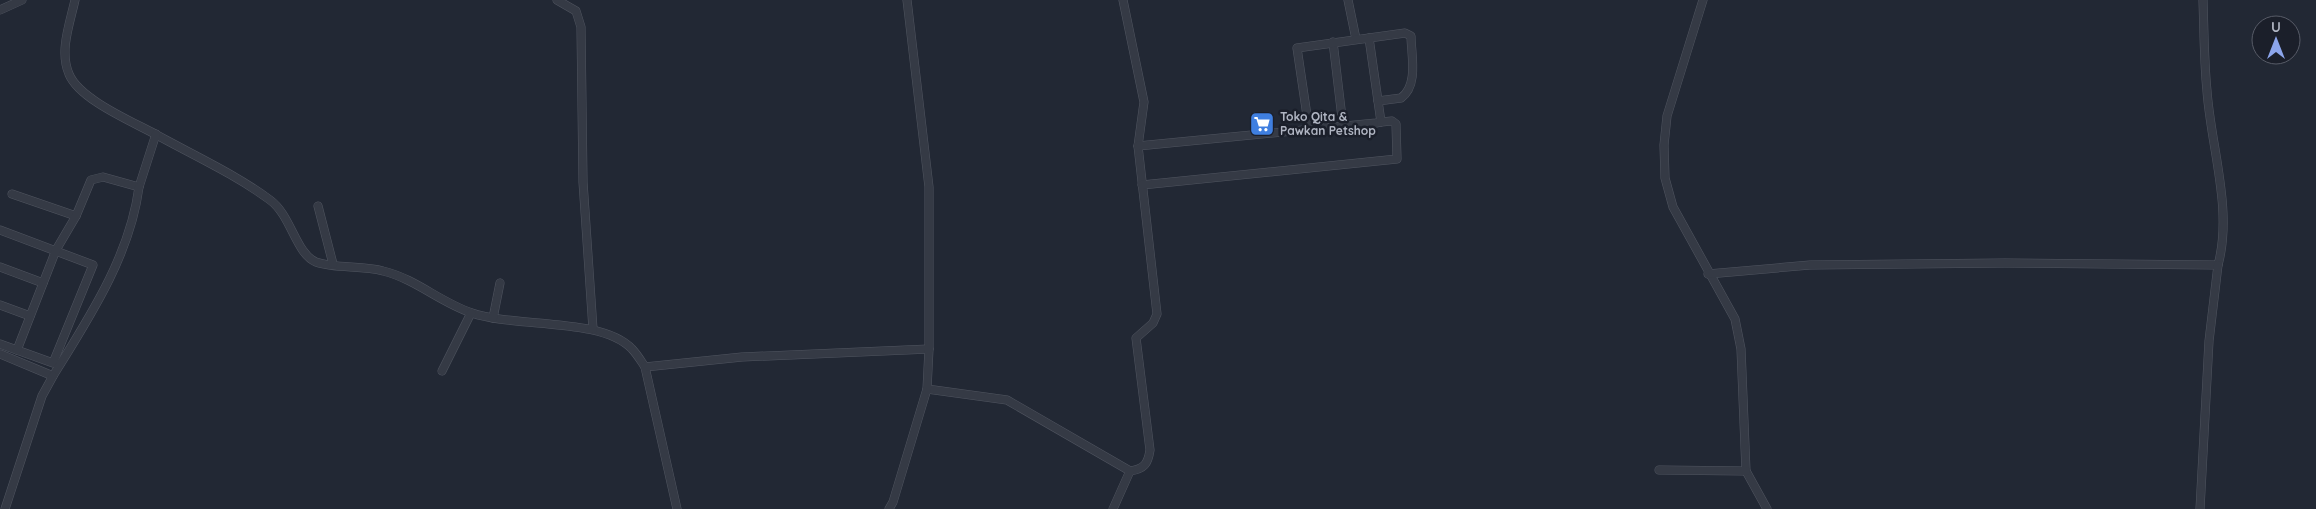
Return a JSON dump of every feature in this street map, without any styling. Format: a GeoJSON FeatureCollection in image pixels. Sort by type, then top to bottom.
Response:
{"type":"FeatureCollection","features":[{"type":"Feature","properties":{"kind":"street"},"geometry":{"type":"LineString","coordinates":[[0,10],[22,0]]}},
{"type":"Feature","properties":{"kind":"street"},"geometry":{"type":"LineString","coordinates":[[75,0],[65,51],[68,74],[75,85],[102,105],[272,201],[286,220],[307,258],[318,263],[374,268],[398,275],[472,313],[493,318],[593,329],[614,336],[632,348],[645,367],[677,509]]}},
{"type":"Feature","properties":{"kind":"street"},"geometry":{"type":"LineString","coordinates":[[557,0],[576,11],[581,27],[583,182],[593,329]]}},
{"type":"Feature","properties":{"kind":"street"},"geometry":{"type":"LineString","coordinates":[[889,509],[894,502],[927,388],[929,349],[929,187],[908,0]]}},
{"type":"Feature","properties":{"kind":"street"},"geometry":{"type":"LineString","coordinates":[[927,388],[1007,400],[1130,471],[1143,468],[1148,462],[1150,450],[1136,338],[1153,322],[1156,314],[1138,146],[1144,102],[1123,0]]}},
{"type":"Feature","properties":{"kind":"street"},"geometry":{"type":"LineString","coordinates":[[1348,0],[1356,39]]}},
{"type":"Feature","properties":{"kind":"street"},"geometry":{"type":"LineString","coordinates":[[1703,0],[1667,116],[1664,145],[1667,190],[1673,207],[1708,274],[1729,306],[1738,332],[1746,471],[1767,509]]}},
{"type":"Feature","properties":{"kind":"street"},"geometry":{"type":"LineString","coordinates":[[2200,509],[2209,341],[2218,266],[2222,251],[2221,195],[2207,92],[2203,0]]}},
{"type":"Feature","properties":{"kind":"street"},"geometry":{"type":"LineString","coordinates":[[1309,129],[1297,48],[1405,33],[1411,36],[1412,72],[1408,89],[1401,98],[1378,102]]}},
{"type":"Feature","properties":{"kind":"street"},"geometry":{"type":"LineString","coordinates":[[1370,38],[1381,122]]}},
{"type":"Feature","properties":{"kind":"street"},"geometry":{"type":"LineString","coordinates":[[1334,42],[1343,126]]}},
{"type":"Feature","properties":{"kind":"street"},"geometry":{"type":"LineString","coordinates":[[1138,146],[1392,121],[1396,124],[1397,160],[1142,185]]}},
{"type":"Feature","properties":{"kind":"street"},"geometry":{"type":"LineString","coordinates":[[5,509],[42,396],[80,333],[108,281],[130,228],[139,187],[156,134]]}},
{"type":"Feature","properties":{"kind":"street"},"geometry":{"type":"LineString","coordinates":[[17,350],[56,250],[76,216],[91,180],[103,178],[139,187]]}},
{"type":"Feature","properties":{"kind":"street"},"geometry":{"type":"LineString","coordinates":[[12,194],[76,216]]}},
{"type":"Feature","properties":{"kind":"street"},"geometry":{"type":"LineString","coordinates":[[318,206],[333,264]]}},
{"type":"Feature","properties":{"kind":"street"},"geometry":{"type":"LineString","coordinates":[[0,230],[56,250],[93,266],[53,363],[0,344]]}},
{"type":"Feature","properties":{"kind":"street"},"geometry":{"type":"LineString","coordinates":[[1708,274],[1810,264],[2004,262],[2218,266]]}},
{"type":"Feature","properties":{"kind":"street"},"geometry":{"type":"LineString","coordinates":[[0,267],[43,283]]}},
{"type":"Feature","properties":{"kind":"street"},"geometry":{"type":"LineString","coordinates":[[493,318],[500,284]]}},
{"type":"Feature","properties":{"kind":"street"},"geometry":{"type":"LineString","coordinates":[[0,305],[30,316]]}},
{"type":"Feature","properties":{"kind":"street"},"geometry":{"type":"LineString","coordinates":[[442,371],[472,313]]}},
{"type":"Feature","properties":{"kind":"street"},"geometry":{"type":"LineString","coordinates":[[645,367],[742,357],[929,349]]}},
{"type":"Feature","properties":{"kind":"street"},"geometry":{"type":"LineString","coordinates":[[0,354],[53,376]]}},
{"type":"Feature","properties":{"kind":"street"},"geometry":{"type":"LineString","coordinates":[[1659,470],[1746,471]]}},
{"type":"Feature","properties":{"kind":"street"},"geometry":{"type":"LineString","coordinates":[[1113,509],[1130,471]]}},
{"type":"Feature","properties":{"kind":"place","name":"Toko Qita & Pawkan Petshop"},"geometry":{"type":"Point","coordinates":[1262,124]}}]}
